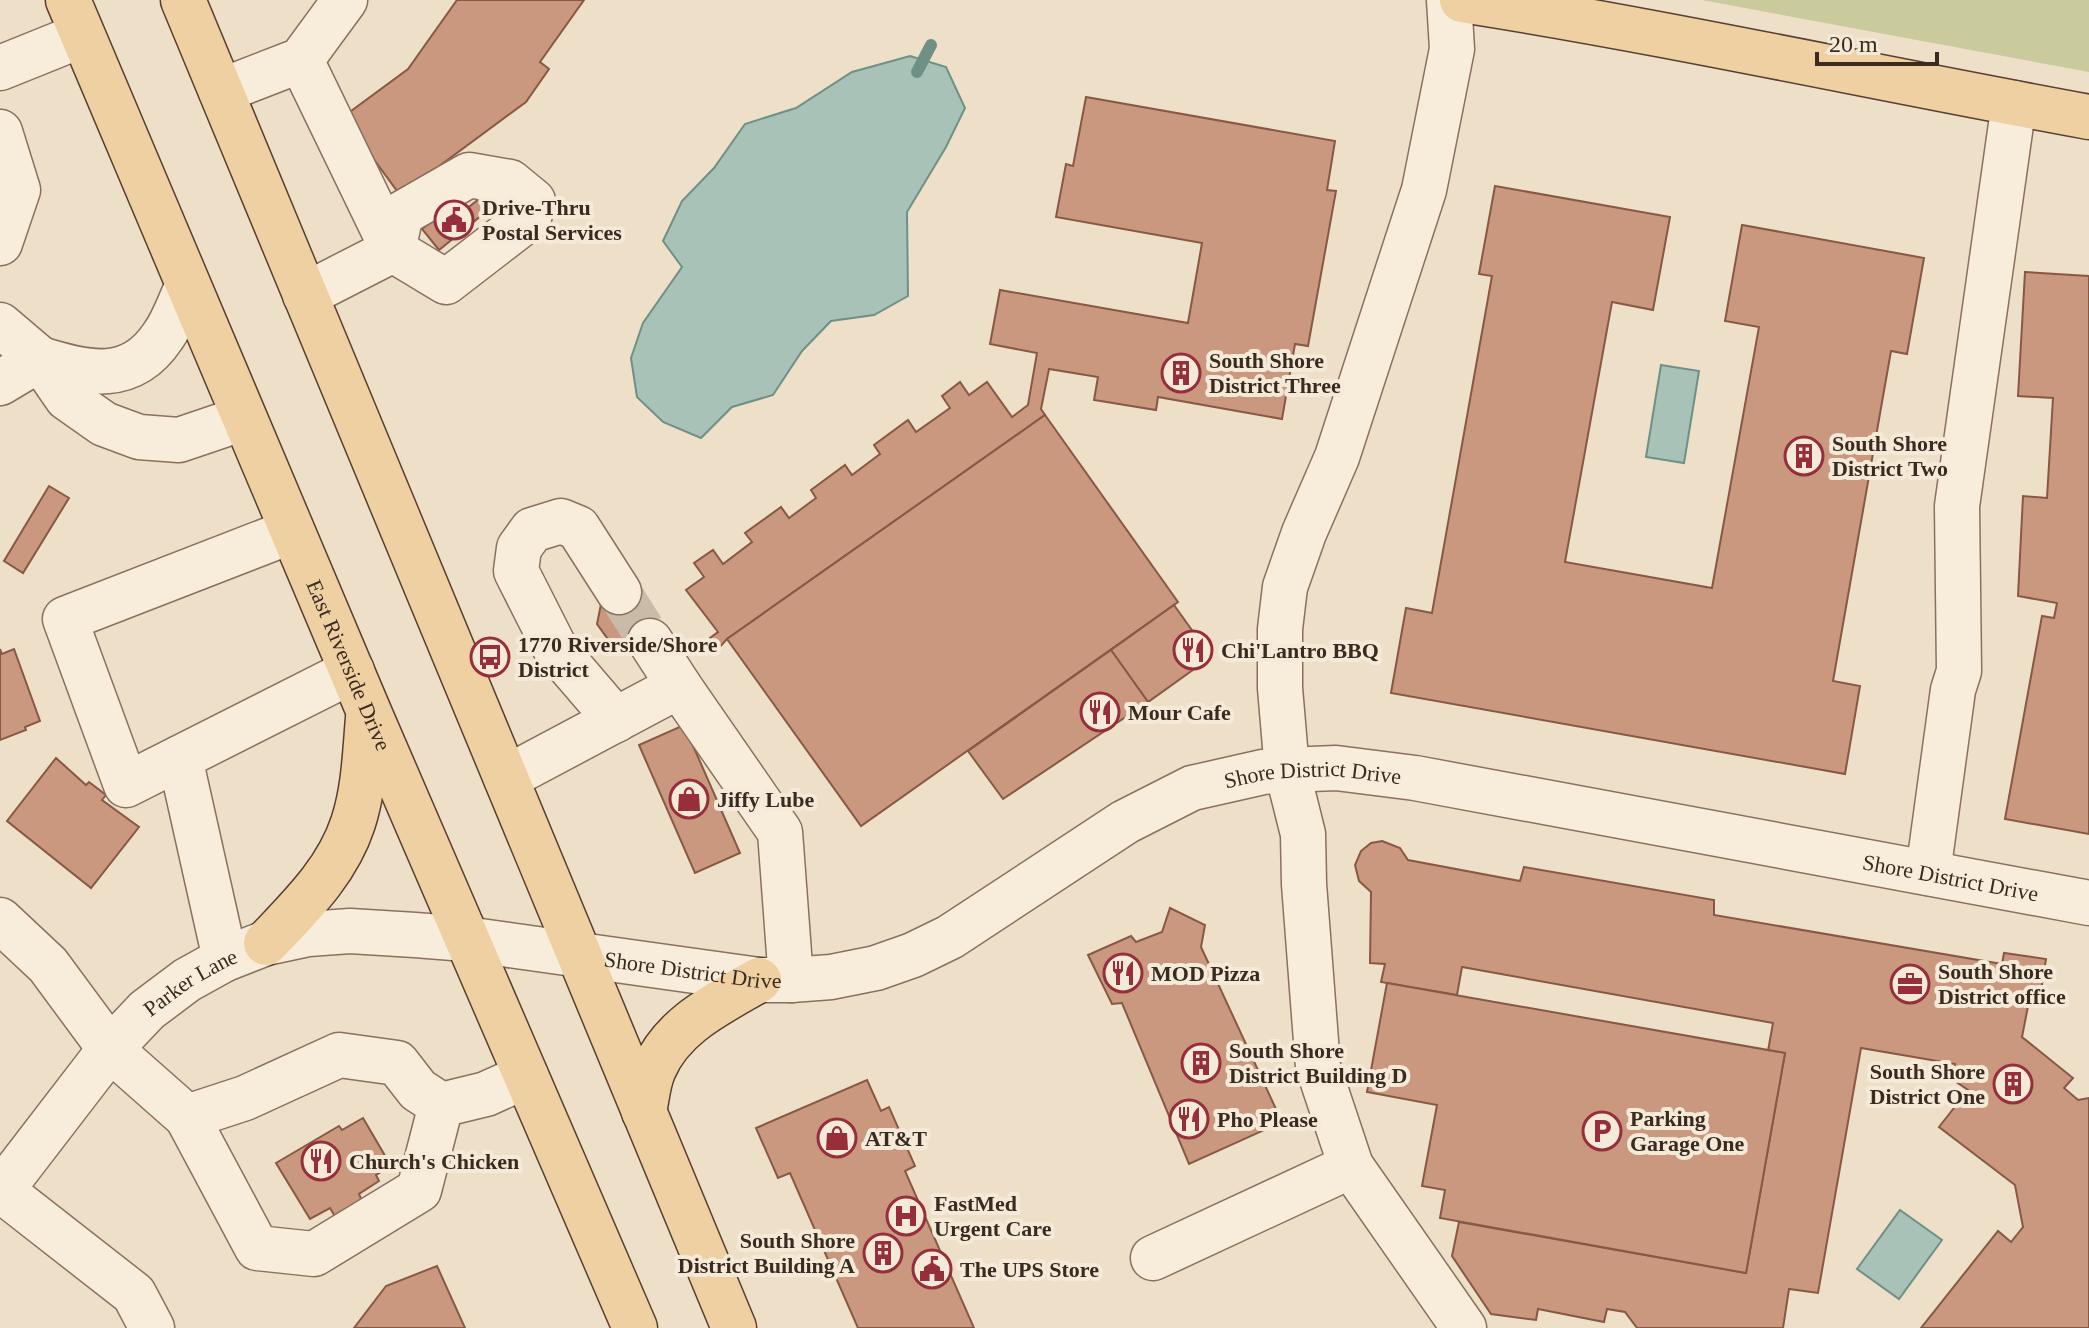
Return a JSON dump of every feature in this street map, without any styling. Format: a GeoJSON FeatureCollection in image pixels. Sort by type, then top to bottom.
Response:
{"type":"FeatureCollection","features":[{"type":"Feature","properties":{"kind":"main road"},"geometry":{"type":"LineString","coordinates":[[183,0],[734,1328]]}},
{"type":"Feature","properties":{"kind":"main road"},"geometry":{"type":"LineString","coordinates":[[1462,0],[1579,9],[2089,117]]}},
{"type":"Feature","properties":{"kind":"main road","name":"East Riverside Drive"},"geometry":{"type":"LineString","coordinates":[[75,17],[369,712],[635,1328]]}},
{"type":"Feature","properties":{"kind":"main road"},"geometry":{"type":"LineString","coordinates":[[266,943],[315,890],[343,847],[353,822],[362,780],[369,712]]}},
{"type":"Feature","properties":{"kind":"main road"},"geometry":{"type":"LineString","coordinates":[[644,1112],[654,1069],[670,1042],[695,1018],[775,980]]}},
{"type":"Feature","properties":{"kind":"street"},"geometry":{"type":"LineString","coordinates":[[221,91],[301,60],[345,0]]}},
{"type":"Feature","properties":{"kind":"street"},"geometry":{"type":"LineString","coordinates":[[1449,0],[1452,49],[1424,190],[1337,457],[1304,533],[1285,587],[1280,629],[1280,688],[1287,770],[1303,834],[1318,1067],[1351,1166],[1464,1328]]}},
{"type":"Feature","properties":{"kind":"street"},"geometry":{"type":"LineString","coordinates":[[0,68],[75,17]]}},
{"type":"Feature","properties":{"kind":"street"},"geometry":{"type":"LineString","coordinates":[[301,60],[393,250],[305,295]]}},
{"type":"Feature","properties":{"kind":"street"},"geometry":{"type":"LineString","coordinates":[[1928,873],[1953,690],[1959,671],[1957,506],[2014,103]]}},
{"type":"Feature","properties":{"kind":"street"},"geometry":{"type":"LineString","coordinates":[[0,132],[18,190],[0,243]]}},
{"type":"Feature","properties":{"kind":"street"},"geometry":{"type":"LineString","coordinates":[[0,383],[40,359],[75,370],[106,373],[142,360],[165,334],[188,285]]}},
{"type":"Feature","properties":{"kind":"street"},"geometry":{"type":"LineString","coordinates":[[0,325],[40,359],[67,398],[104,424],[139,437],[179,440],[244,418]]}},
{"type":"Feature","properties":{"kind":"street"},"geometry":{"type":"LineString","coordinates":[[616,720],[556,650],[516,571],[519,548],[532,530],[561,521],[578,528],[619,592]]}},
{"type":"Feature","properties":{"kind":"street"},"geometry":{"type":"LineString","coordinates":[[292,531],[65,619],[126,785],[352,671]]}},
{"type":"Feature","properties":{"kind":"street"},"geometry":{"type":"LineString","coordinates":[[650,641],[780,832],[775,980]]}},
{"type":"Feature","properties":{"kind":"street"},"geometry":{"type":"LineString","coordinates":[[506,778],[679,686]]}},
{"type":"Feature","properties":{"kind":"street"},"geometry":{"type":"LineString","coordinates":[[180,758],[225,959]]}},
{"type":"Feature","properties":{"kind":"street","name":"Shore District Drive"},"geometry":{"type":"LineString","coordinates":[[579,955],[775,980],[831,977],[876,968],[950,937],[1125,822],[1192,788],[1263,772],[1336,768],[1415,778],[2089,903]]}},
{"type":"Feature","properties":{"kind":"street"},"geometry":{"type":"LineString","coordinates":[[0,920],[48,965],[110,1049],[187,1117],[257,1248],[314,1254],[419,1190],[441,1105]]}},
{"type":"Feature","properties":{"kind":"street","name":"Parker Lane"},"geometry":{"type":"LineString","coordinates":[[1,1191],[110,1049],[147,1010],[187,980],[225,959],[266,943],[308,934],[350,931],[466,939],[579,955]]}},
{"type":"Feature","properties":{"kind":"street"},"geometry":{"type":"LineString","coordinates":[[187,1117],[245,1098],[339,1055],[397,1063],[418,1090],[441,1105],[486,1094],[526,1076]]}},
{"type":"Feature","properties":{"kind":"street"},"geometry":{"type":"LineString","coordinates":[[1153,1258],[1351,1166]]}},
{"type":"Feature","properties":{"kind":"street"},"geometry":{"type":"LineString","coordinates":[[1,1191],[134,1294],[152,1328]]}},
{"type":"Feature","properties":{"kind":"green space"},"geometry":{"type":"Polygon","coordinates":[[[1702,0],[2089,0],[2089,72],[1702,0]]]}},
{"type":"Feature","properties":{"kind":"shaded area"},"geometry":{"type":"Polygon","coordinates":[[[910,56],[946,67],[965,108],[946,147],[907,212],[908,296],[874,315],[831,321],[802,351],[773,395],[732,407],[701,438],[663,422],[637,397],[631,358],[643,323],[682,267],[663,241],[682,201],[714,168],[745,124],[796,108],[852,72],[910,56]]]}},
{"type":"Feature","properties":{"kind":"shaded area"},"geometry":{"type":"Polygon","coordinates":[[[1661,365],[1699,371],[1684,463],[1646,457],[1661,365]]]}},
{"type":"Feature","properties":{"kind":"shaded area"},"geometry":{"type":"Polygon","coordinates":[[[1900,1210],[1942,1240],[1899,1299],[1857,1269],[1900,1210]]]}},
{"type":"Feature","properties":{"kind":"building"},"geometry":{"type":"Polygon","coordinates":[[[457,0],[584,0],[540,62],[549,69],[526,102],[400,195],[343,117],[408,69],[457,0]]]}},
{"type":"Feature","properties":{"kind":"building","name":"South Shore District Three"},"geometry":{"type":"Polygon","coordinates":[[[1086,97],[1335,141],[1327,190],[1336,191],[1308,346],[1295,344],[1282,419],[1158,397],[1156,410],[1094,400],[1098,377],[1049,369],[1041,409],[1045,415],[727,639],[718,649],[710,638],[718,632],[686,590],[704,577],[694,563],[713,550],[723,564],[752,542],[745,533],[781,507],[789,518],[816,498],[811,490],[845,465],[852,475],[880,454],[874,445],[908,420],[916,432],[950,408],[942,396],[960,382],[969,395],[987,382],[1012,417],[1028,405],[1037,353],[990,344],[1000,290],[1188,323],[1202,243],[1056,217],[1066,164],[1073,166],[1086,97]]]}},
{"type":"Feature","properties":{"kind":"building","name":"South Shore District Two"},"geometry":{"type":"Polygon","coordinates":[[[1495,186],[1670,217],[1653,310],[1612,302],[1565,562],[1712,588],[1759,327],[1725,321],[1742,225],[1924,258],[1907,354],[1891,351],[1833,681],[1860,686],[1845,774],[1391,693],[1406,608],[1432,613],[1492,276],[1479,274],[1495,186]]]}},
{"type":"Feature","properties":{"kind":"building","name":"Drive-Thru Postal Services"},"geometry":{"type":"Polygon","coordinates":[[[479,199],[488,210],[439,250],[422,229],[458,201],[465,210],[479,199]]]}},
{"type":"Feature","properties":{"kind":"building"},"geometry":{"type":"Polygon","coordinates":[[[2025,272],[2089,276],[2089,834],[2005,819],[2042,616],[2054,618],[2057,603],[2018,596],[2023,496],[2047,498],[2053,398],[2018,396],[2025,272]]]}},
{"type":"Feature","properties":{"kind":"building"},"geometry":{"type":"Polygon","coordinates":[[[1045,415],[1178,602],[861,826],[727,639],[1045,415]]]}},
{"type":"Feature","properties":{"kind":"building"},"geometry":{"type":"Polygon","coordinates":[[[49,486],[69,498],[23,573],[4,561],[49,486]]]}},
{"type":"Feature","properties":{"kind":"building"},"geometry":{"type":"Polygon","coordinates":[[[625,587],[659,634],[634,652],[615,649],[597,624],[601,604],[625,587]]]}},
{"type":"Feature","properties":{"kind":"building"},"geometry":{"type":"Polygon","coordinates":[[[1174,605],[1211,657],[1148,702],[1111,650],[1174,605]]]}},
{"type":"Feature","properties":{"kind":"building"},"geometry":{"type":"Polygon","coordinates":[[[0,649],[2,654],[14,649],[40,721],[0,740],[0,649]]]}},
{"type":"Feature","properties":{"kind":"building"},"geometry":{"type":"Polygon","coordinates":[[[1111,650],[1148,702],[1003,799],[968,751],[1111,650]]]}},
{"type":"Feature","properties":{"kind":"building","name":"Jiffy Lube"},"geometry":{"type":"Polygon","coordinates":[[[684,725],[740,853],[695,873],[639,745],[684,725]]]}},
{"type":"Feature","properties":{"kind":"building"},"geometry":{"type":"Polygon","coordinates":[[[56,758],[86,785],[89,782],[106,795],[102,800],[139,827],[91,888],[7,821],[56,758]]]}},
{"type":"Feature","properties":{"kind":"building","name":"South Shore District One"},"geometry":{"type":"Polygon","coordinates":[[[1382,841],[1400,848],[1408,860],[1520,881],[1524,867],[1714,900],[1714,915],[2002,964],[2004,953],[2046,959],[2039,1003],[2029,1001],[2022,1037],[2073,1078],[2064,1088],[2078,1100],[2089,1098],[2089,1328],[1921,1328],[1998,1231],[2011,1242],[2023,1227],[2015,1185],[1939,1127],[1968,1090],[1952,1079],[1955,1064],[1861,1048],[1818,1293],[1789,1289],[1783,1328],[1637,1328],[1625,1312],[1607,1309],[1604,1322],[1538,1309],[1536,1320],[1491,1314],[1452,1256],[1459,1222],[1746,1273],[1785,1053],[1768,1051],[1773,1023],[1462,967],[1457,995],[1381,982],[1385,964],[1370,963],[1371,892],[1359,881],[1355,865],[1361,851],[1371,843],[1382,841]]]}},
{"type":"Feature","properties":{"kind":"building","name":"South Shore District Building D"},"geometry":{"type":"Polygon","coordinates":[[[1170,908],[1205,925],[1201,947],[1282,1122],[1189,1164],[1122,1003],[1112,1004],[1088,955],[1131,936],[1136,942],[1162,932],[1170,908]]]}},
{"type":"Feature","properties":{"kind":"building","name":"Parking Garage One"},"geometry":{"type":"Polygon","coordinates":[[[1387,983],[1785,1053],[1746,1273],[1440,1218],[1445,1190],[1422,1186],[1437,1105],[1367,1092],[1387,983]]]}},
{"type":"Feature","properties":{"kind":"building","name":"South Shore District Building A"},"geometry":{"type":"Polygon","coordinates":[[[867,1080],[881,1111],[889,1107],[915,1166],[905,1171],[974,1328],[858,1328],[790,1173],[778,1178],[756,1128],[867,1080]]]}},
{"type":"Feature","properties":{"kind":"building"},"geometry":{"type":"Polygon","coordinates":[[[363,1118],[391,1166],[376,1175],[379,1181],[359,1194],[362,1201],[340,1225],[330,1208],[310,1219],[276,1163],[339,1126],[342,1130],[363,1118]]]}},
{"type":"Feature","properties":{"kind":"building"},"geometry":{"type":"Polygon","coordinates":[[[437,1266],[465,1328],[354,1328],[386,1286],[437,1266]]]}},
{"type":"Feature","properties":{"kind":"waterway"},"geometry":{"type":"LineString","coordinates":[[917,72],[931,45]]}},
{"type":"Feature","properties":{"kind":"tunnel"},"geometry":{"type":"LineString","coordinates":[[619,592],[650,641]]}},
{"type":"Feature","properties":{"kind":"place","name":"Drive-Thru Postal Services"},"geometry":{"type":"Point","coordinates":[454,220]}},
{"type":"Feature","properties":{"kind":"place","name":"South Shore District Three"},"geometry":{"type":"Point","coordinates":[1181,373]}},
{"type":"Feature","properties":{"kind":"place","name":"South Shore District Two"},"geometry":{"type":"Point","coordinates":[1804,456]}},
{"type":"Feature","properties":{"kind":"place","name":"Chi'Lantro BBQ"},"geometry":{"type":"Point","coordinates":[1193,650]}},
{"type":"Feature","properties":{"kind":"place","name":"1770 Riverside/Shore District"},"geometry":{"type":"Point","coordinates":[490,657]}},
{"type":"Feature","properties":{"kind":"place","name":"Mour Cafe"},"geometry":{"type":"Point","coordinates":[1100,712]}},
{"type":"Feature","properties":{"kind":"place","name":"Jiffy Lube"},"geometry":{"type":"Point","coordinates":[689,799]}},
{"type":"Feature","properties":{"kind":"place","name":"MOD Pizza"},"geometry":{"type":"Point","coordinates":[1123,973]}},
{"type":"Feature","properties":{"kind":"place","name":"South Shore District office"},"geometry":{"type":"Point","coordinates":[1910,984]}},
{"type":"Feature","properties":{"kind":"place","name":"South Shore District Building D"},"geometry":{"type":"Point","coordinates":[1201,1063]}},
{"type":"Feature","properties":{"kind":"place","name":"South Shore District One"},"geometry":{"type":"Point","coordinates":[2013,1084]}},
{"type":"Feature","properties":{"kind":"place","name":"Pho Please"},"geometry":{"type":"Point","coordinates":[1189,1119]}},
{"type":"Feature","properties":{"kind":"place","name":"Parking Garage One"},"geometry":{"type":"Point","coordinates":[1602,1131]}},
{"type":"Feature","properties":{"kind":"place","name":"AT&T"},"geometry":{"type":"Point","coordinates":[837,1138]}},
{"type":"Feature","properties":{"kind":"place","name":"Church's Chicken"},"geometry":{"type":"Point","coordinates":[321,1161]}},
{"type":"Feature","properties":{"kind":"place","name":"FastMed Urgent Care"},"geometry":{"type":"Point","coordinates":[906,1216]}},
{"type":"Feature","properties":{"kind":"place","name":"South Shore District Building A"},"geometry":{"type":"Point","coordinates":[883,1253]}},
{"type":"Feature","properties":{"kind":"place","name":"The UPS Store"},"geometry":{"type":"Point","coordinates":[932,1269]}}]}
